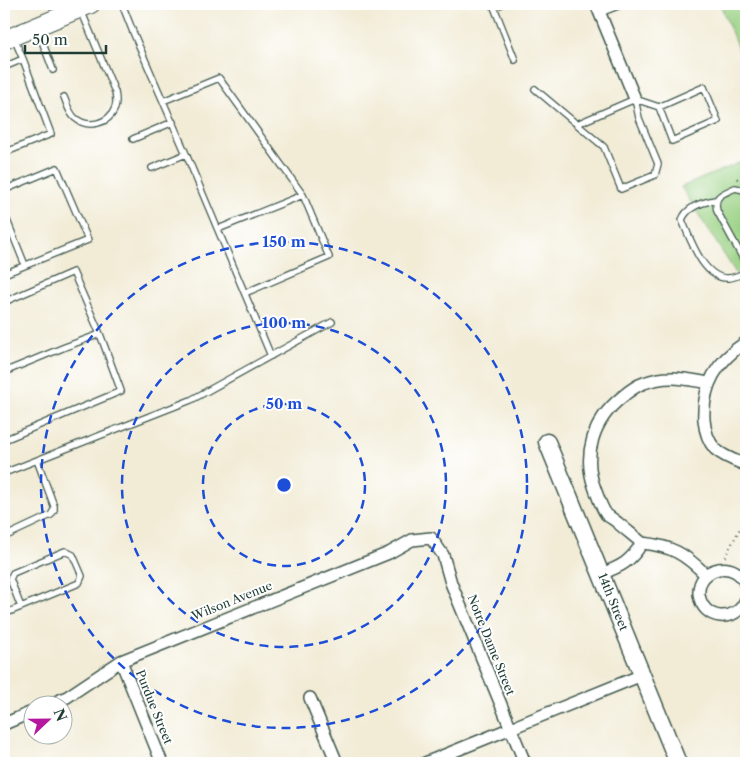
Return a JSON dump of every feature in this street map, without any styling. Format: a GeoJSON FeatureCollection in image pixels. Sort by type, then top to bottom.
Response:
{"type":"FeatureCollection","features":[{"type":"Feature","properties":{"kind":"main road"},"geometry":{"type":"LineString","coordinates":[[8,38],[86,6]]}},
{"type":"Feature","properties":{"kind":"street"},"geometry":{"type":"LineString","coordinates":[[598,8],[635,99]]}},
{"type":"Feature","properties":{"kind":"street"},"geometry":{"type":"LineString","coordinates":[[746,342],[721,363],[709,383],[704,412],[706,433],[710,442],[722,455],[746,465]]}},
{"type":"Feature","properties":{"kind":"street"},"geometry":{"type":"LineString","coordinates":[[706,575],[679,552],[660,545],[642,543],[606,513],[597,496],[591,478],[589,460],[591,443],[598,424],[607,410],[632,388],[658,379],[676,377],[709,383]]}},
{"type":"Feature","properties":{"kind":"street","name":"14th Street"},"geometry":{"type":"LineString","coordinates":[[546,442],[678,763]]}},
{"type":"Feature","properties":{"kind":"street","name":"Wilson Avenue"},"geometry":{"type":"LineString","coordinates":[[72,695],[121,661],[389,552],[412,540],[431,538]]}},
{"type":"Feature","properties":{"kind":"street","name":"Notre Dame Street"},"geometry":{"type":"LineString","coordinates":[[431,538],[443,555],[451,583],[525,763]]}},
{"type":"Feature","properties":{"kind":"street"},"geometry":{"type":"LineString","coordinates":[[601,574],[624,564],[634,555],[642,543]]}},
{"type":"Feature","properties":{"kind":"street"},"geometry":{"type":"LineString","coordinates":[[746,586],[740,575],[732,570],[723,568],[714,570],[706,575],[701,583],[699,592],[701,602],[706,610],[714,615],[723,617],[733,615],[741,609],[746,599]]}},
{"type":"Feature","properties":{"kind":"street","name":"Purdue Street"},"geometry":{"type":"LineString","coordinates":[[121,661],[162,763]]}},
{"type":"Feature","properties":{"kind":"street"},"geometry":{"type":"LineString","coordinates":[[426,763],[642,675]]}},
{"type":"Feature","properties":{"kind":"street"},"geometry":{"type":"LineString","coordinates":[[310,698],[337,763]]}},
{"type":"Feature","properties":{"kind":"street"},"geometry":{"type":"LineString","coordinates":[[4,724],[22,716]]}},
{"type":"Feature","properties":{"kind":"lane"},"geometry":{"type":"LineString","coordinates":[[122,4],[271,356]]}},
{"type":"Feature","properties":{"kind":"lane"},"geometry":{"type":"LineString","coordinates":[[502,4],[494,7],[515,60]]}},
{"type":"Feature","properties":{"kind":"lane"},"geometry":{"type":"LineString","coordinates":[[598,8],[623,4]]}},
{"type":"Feature","properties":{"kind":"lane"},"geometry":{"type":"LineString","coordinates":[[64,97],[74,117],[81,122],[89,124],[105,121],[115,108],[115,92],[86,6]]}},
{"type":"Feature","properties":{"kind":"lane"},"geometry":{"type":"LineString","coordinates":[[36,26],[53,70]]}},
{"type":"Feature","properties":{"kind":"lane"},"geometry":{"type":"LineString","coordinates":[[4,153],[50,134],[23,59],[8,38]]}},
{"type":"Feature","properties":{"kind":"lane"},"geometry":{"type":"LineString","coordinates":[[4,67],[23,59]]}},
{"type":"Feature","properties":{"kind":"lane"},"geometry":{"type":"LineString","coordinates":[[163,101],[219,78],[303,195],[329,258],[244,293]]}},
{"type":"Feature","properties":{"kind":"lane"},"geometry":{"type":"LineString","coordinates":[[577,124],[635,99],[659,107],[704,87],[718,121],[672,141],[659,107]]}},
{"type":"Feature","properties":{"kind":"lane"},"geometry":{"type":"LineString","coordinates":[[535,88],[604,147],[621,189],[655,175],[658,164],[639,118],[635,99]]}},
{"type":"Feature","properties":{"kind":"lane"},"geometry":{"type":"LineString","coordinates":[[132,139],[173,122]]}},
{"type":"Feature","properties":{"kind":"lane"},"geometry":{"type":"LineString","coordinates":[[152,168],[186,154]]}},
{"type":"Feature","properties":{"kind":"lane"},"geometry":{"type":"LineString","coordinates":[[4,190],[57,168],[88,240],[4,274]]}},
{"type":"Feature","properties":{"kind":"lane"},"geometry":{"type":"LineString","coordinates":[[746,194],[744,190],[735,188],[718,196],[716,200],[717,211],[746,264]]}},
{"type":"Feature","properties":{"kind":"lane"},"geometry":{"type":"LineString","coordinates":[[218,229],[303,195]]}},
{"type":"Feature","properties":{"kind":"lane"},"geometry":{"type":"LineString","coordinates":[[716,200],[688,210],[682,220],[700,257],[709,270],[716,275],[726,278],[734,278],[746,272]]}},
{"type":"Feature","properties":{"kind":"lane"},"geometry":{"type":"LineString","coordinates":[[4,213],[25,265]]}},
{"type":"Feature","properties":{"kind":"lane"},"geometry":{"type":"LineString","coordinates":[[4,302],[72,272],[100,334],[120,391],[4,440]]}},
{"type":"Feature","properties":{"kind":"lane"},"geometry":{"type":"LineString","coordinates":[[4,473],[191,400],[332,322]]}},
{"type":"Feature","properties":{"kind":"lane"},"geometry":{"type":"LineString","coordinates":[[4,372],[100,334]]}},
{"type":"Feature","properties":{"kind":"lane"},"geometry":{"type":"LineString","coordinates":[[4,537],[51,515],[54,510],[37,460]]}},
{"type":"Feature","properties":{"kind":"lane"},"geometry":{"type":"LineString","coordinates":[[4,614],[21,607],[78,583],[82,576],[73,555],[66,551],[13,573],[10,579],[21,607]]}},
{"type":"Feature","properties":{"kind":"path"},"geometry":{"type":"LineString","coordinates":[[725,557],[746,517]]}},
{"type":"Feature","properties":{"kind":"green space"},"geometry":{"type":"Polygon","coordinates":[[[720,4],[746,4],[746,68],[720,4]]]}},
{"type":"Feature","properties":{"kind":"green space"},"geometry":{"type":"Polygon","coordinates":[[[746,160],[746,289],[681,187],[746,160]]]}}]}
